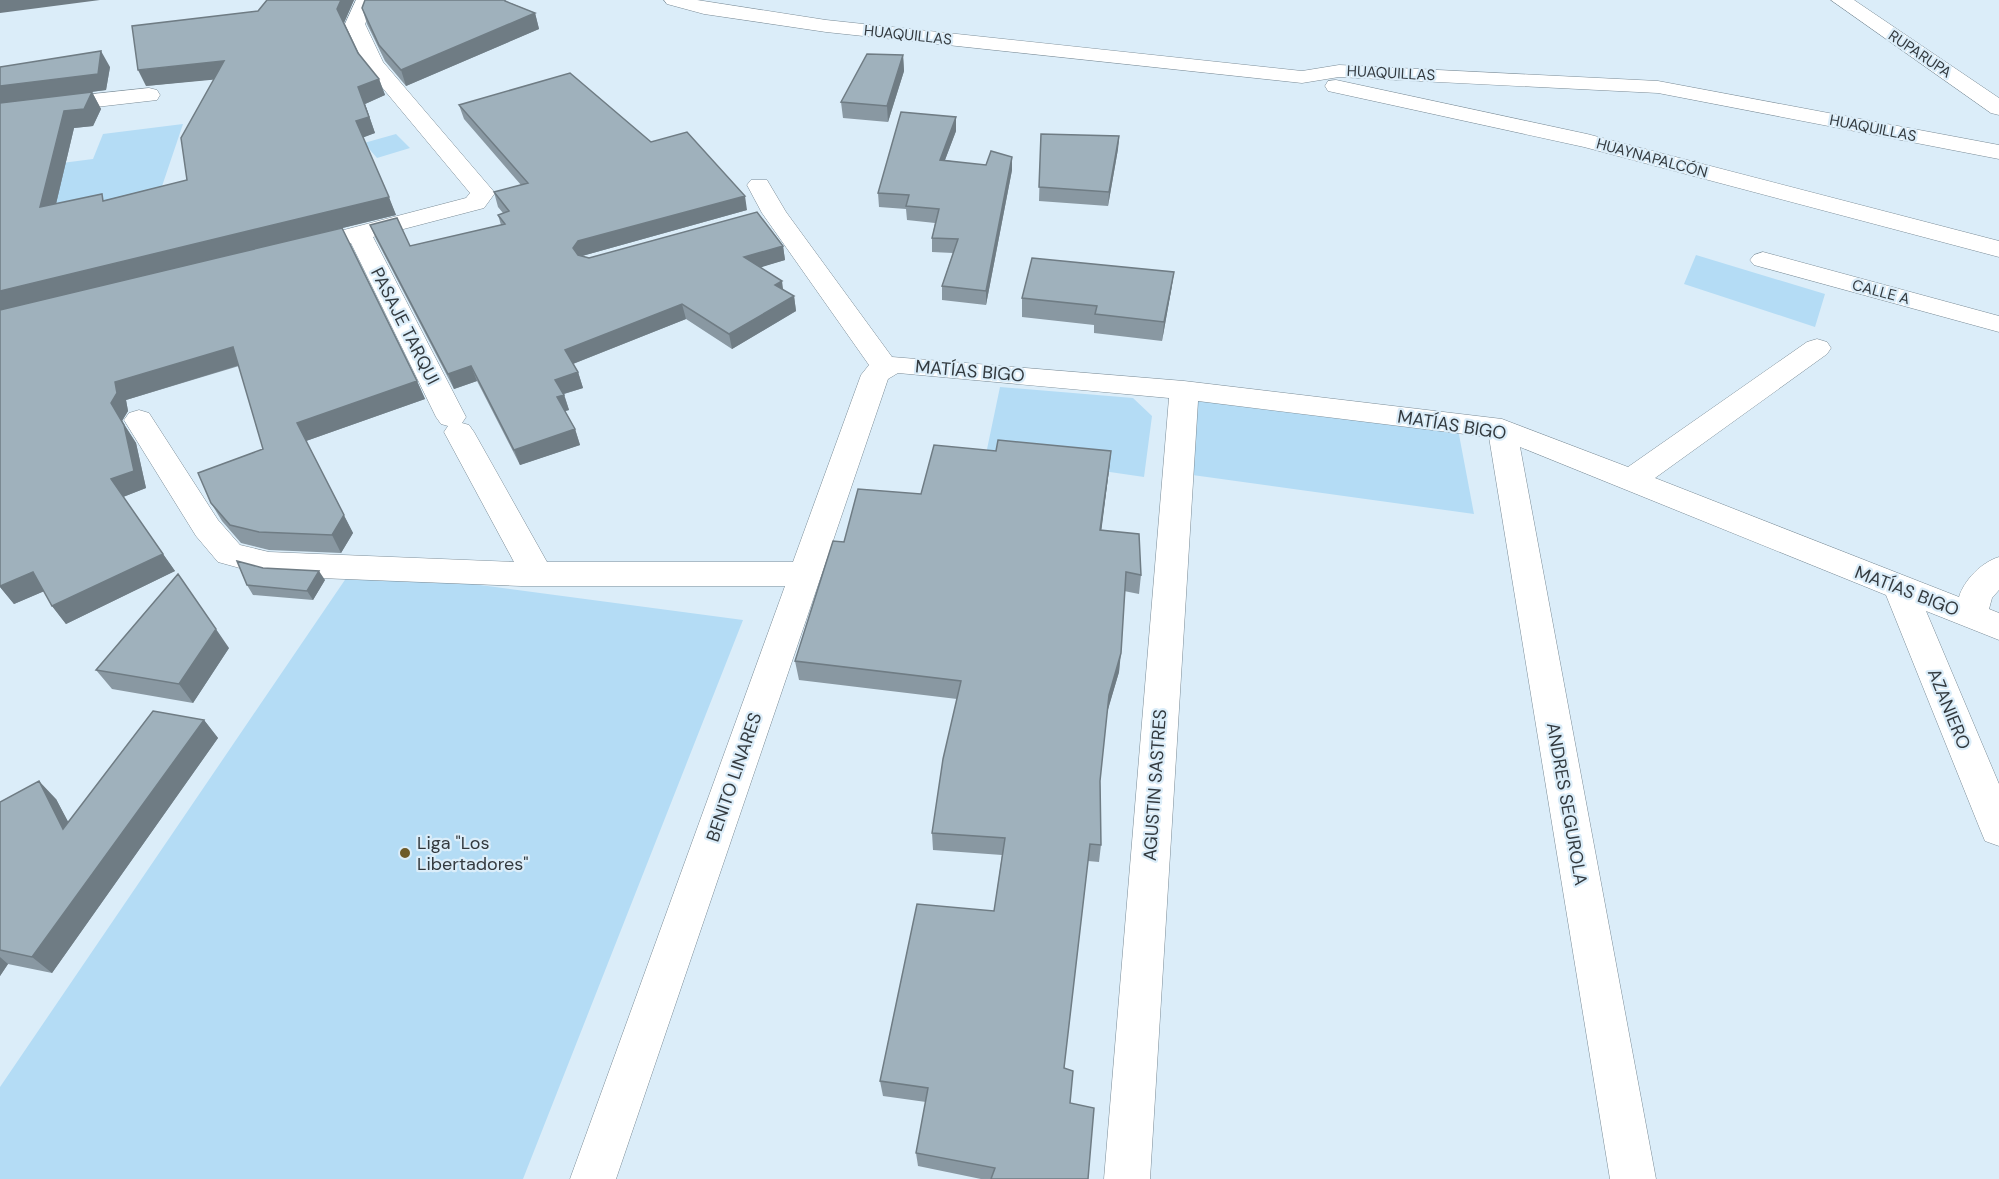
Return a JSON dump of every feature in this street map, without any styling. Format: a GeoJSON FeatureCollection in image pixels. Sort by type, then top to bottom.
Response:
{"type":"FeatureCollection","features":[{"type":"Feature","properties":{"kind":"street"},"geometry":{"type":"LineString","coordinates":[[278,254],[475,203],[483,193],[373,64],[355,24],[366,0]]}},
{"type":"Feature","properties":{"kind":"street","name":"HUAQUILLAS"},"geometry":{"type":"LineString","coordinates":[[674,0],[704,8],[825,26],[1302,77],[1339,71],[1658,87],[1999,152]]}},
{"type":"Feature","properties":{"kind":"street","name":"RUPARUPA"},"geometry":{"type":"LineString","coordinates":[[1840,0],[1999,108]]}},
{"type":"Feature","properties":{"kind":"street","name":"HUAYNAPALCÓN"},"geometry":{"type":"LineString","coordinates":[[1302,77],[1587,141],[1999,249]]}},
{"type":"Feature","properties":{"kind":"street"},"geometry":{"type":"LineString","coordinates":[[0,111],[149,95]]}},
{"type":"Feature","properties":{"kind":"street"},"geometry":{"type":"LineString","coordinates":[[759,185],[762,216],[880,371]]}},
{"type":"Feature","properties":{"kind":"street","name":"PASAJE TARQUI"},"geometry":{"type":"LineString","coordinates":[[359,234],[455,424],[537,574]]}},
{"type":"Feature","properties":{"kind":"street","name":"CALLE A"},"geometry":{"type":"LineString","coordinates":[[1763,260],[1999,324]]}},
{"type":"Feature","properties":{"kind":"street"},"geometry":{"type":"LineString","coordinates":[[1630,481],[1817,348]]}},
{"type":"Feature","properties":{"kind":"street","name":"MATÍAS BIGO"},"geometry":{"type":"LineString","coordinates":[[880,371],[898,364],[1184,390],[1502,429],[1985,622]]}},
{"type":"Feature","properties":{"kind":"street","name":"BENITO LINARES"},"geometry":{"type":"LineString","coordinates":[[593,1179],[805,574],[880,371]]}},
{"type":"Feature","properties":{"kind":"street","name":"AGUSTIN SASTRES"},"geometry":{"type":"LineString","coordinates":[[1127,1179],[1184,390]]}},
{"type":"Feature","properties":{"kind":"street"},"geometry":{"type":"LineString","coordinates":[[139,420],[207,528],[229,554],[269,564],[537,574],[805,574]]}},
{"type":"Feature","properties":{"kind":"street","name":"ANDRES SEGUROLA"},"geometry":{"type":"LineString","coordinates":[[1502,429],[1633,1179]]}},
{"type":"Feature","properties":{"kind":"street"},"geometry":{"type":"LineString","coordinates":[[1985,622],[1976,594],[1999,569]]}},
{"type":"Feature","properties":{"kind":"street","name":"AZANIERO"},"geometry":{"type":"LineString","coordinates":[[1900,589],[1999,829]]}},
{"type":"Feature","properties":{"kind":"shaded area"},"geometry":{"type":"Polygon","coordinates":[[[183,124],[156,204],[0,227],[0,171],[93,159],[103,134],[183,124]]]}},
{"type":"Feature","properties":{"kind":"shaded area"},"geometry":{"type":"Polygon","coordinates":[[[396,134],[410,148],[377,158],[364,143],[396,134]]]}},
{"type":"Feature","properties":{"kind":"shaded area"},"geometry":{"type":"Polygon","coordinates":[[[1696,255],[1825,294],[1815,327],[1684,284],[1696,255]]]}},
{"type":"Feature","properties":{"kind":"shaded area"},"geometry":{"type":"Polygon","coordinates":[[[1000,387],[1133,398],[1152,416],[1144,477],[986,454],[1000,387]]]}},
{"type":"Feature","properties":{"kind":"shaded area"},"geometry":{"type":"Polygon","coordinates":[[[1198,392],[1457,424],[1474,514],[1178,473],[1198,392]]]}},
{"type":"Feature","properties":{"kind":"shaded area","name":"Liga \"Los Libertadores\""},"geometry":{"type":"Polygon","coordinates":[[[353,568],[743,620],[523,1179],[0,1179],[0,1087],[353,568]]]}},
{"type":"Feature","properties":{"kind":"building"},"geometry":{"type":"Polygon","coordinates":[[[267,0],[341,0],[337,9],[358,53],[379,79],[358,87],[369,117],[356,121],[389,197],[0,291],[0,103],[92,92],[84,109],[64,111],[40,207],[102,194],[103,201],[187,180],[181,138],[224,61],[138,70],[132,26],[258,11],[267,0]]]}},
{"type":"Feature","properties":{"kind":"building"},"geometry":{"type":"Polygon","coordinates":[[[365,0],[505,0],[535,13],[401,70],[379,45],[362,8],[365,0]]]}},
{"type":"Feature","properties":{"kind":"building"},"geometry":{"type":"Polygon","coordinates":[[[101,51],[98,74],[0,86],[0,67],[101,51]]]}},
{"type":"Feature","properties":{"kind":"building"},"geometry":{"type":"Polygon","coordinates":[[[867,54],[903,55],[887,106],[841,102],[867,54]]]}},
{"type":"Feature","properties":{"kind":"building"},"geometry":{"type":"Polygon","coordinates":[[[570,73],[651,142],[687,132],[745,196],[578,241],[573,248],[578,255],[589,258],[757,212],[783,246],[744,257],[782,281],[775,285],[794,296],[729,334],[682,304],[565,350],[578,372],[555,380],[564,395],[557,397],[575,429],[514,450],[471,366],[448,374],[370,225],[397,218],[410,246],[505,224],[498,215],[509,211],[494,192],[528,183],[459,105],[570,73]]]}},
{"type":"Feature","properties":{"kind":"building"},"geometry":{"type":"Polygon","coordinates":[[[901,112],[956,117],[940,160],[986,165],[991,151],[1012,157],[986,291],[942,286],[958,239],[932,238],[939,209],[906,206],[909,195],[878,193],[901,112]]]}},
{"type":"Feature","properties":{"kind":"building"},"geometry":{"type":"Polygon","coordinates":[[[1041,134],[1119,136],[1109,192],[1039,187],[1041,134]]]}},
{"type":"Feature","properties":{"kind":"building"},"geometry":{"type":"Polygon","coordinates":[[[342,228],[417,381],[297,423],[344,515],[332,535],[259,532],[230,525],[211,503],[198,473],[263,449],[233,347],[115,382],[117,393],[111,403],[124,425],[134,471],[111,479],[163,554],[52,606],[33,572],[0,586],[0,310],[342,228]]]}},
{"type":"Feature","properties":{"kind":"building"},"geometry":{"type":"Polygon","coordinates":[[[1032,258],[1174,272],[1164,322],[1095,314],[1097,306],[1022,298],[1032,258]]]}},
{"type":"Feature","properties":{"kind":"building"},"geometry":{"type":"Polygon","coordinates":[[[998,440],[1111,451],[1100,530],[1139,534],[1141,575],[1126,572],[1121,653],[1109,695],[1100,781],[1101,845],[1090,844],[1064,1068],[1073,1071],[1070,1103],[1094,1108],[1088,1179],[991,1179],[995,1168],[916,1153],[928,1088],[880,1081],[917,904],[994,911],[1005,838],[932,833],[943,759],[961,681],[795,661],[833,541],[844,542],[858,489],[921,494],[934,445],[996,451],[998,440]]]}},
{"type":"Feature","properties":{"kind":"building"},"geometry":{"type":"Polygon","coordinates":[[[237,561],[263,568],[319,571],[307,591],[247,585],[237,561]]]}},
{"type":"Feature","properties":{"kind":"building"},"geometry":{"type":"Polygon","coordinates":[[[178,574],[216,629],[179,684],[96,670],[178,574]]]}},
{"type":"Feature","properties":{"kind":"building"},"geometry":{"type":"Polygon","coordinates":[[[153,711],[204,720],[32,957],[0,950],[0,802],[39,781],[63,829],[153,711]]]}},
{"type":"Feature","properties":{"kind":"place","name":"Liga \"Los Libertadores\""},"geometry":{"type":"Point","coordinates":[405,853]}}]}
